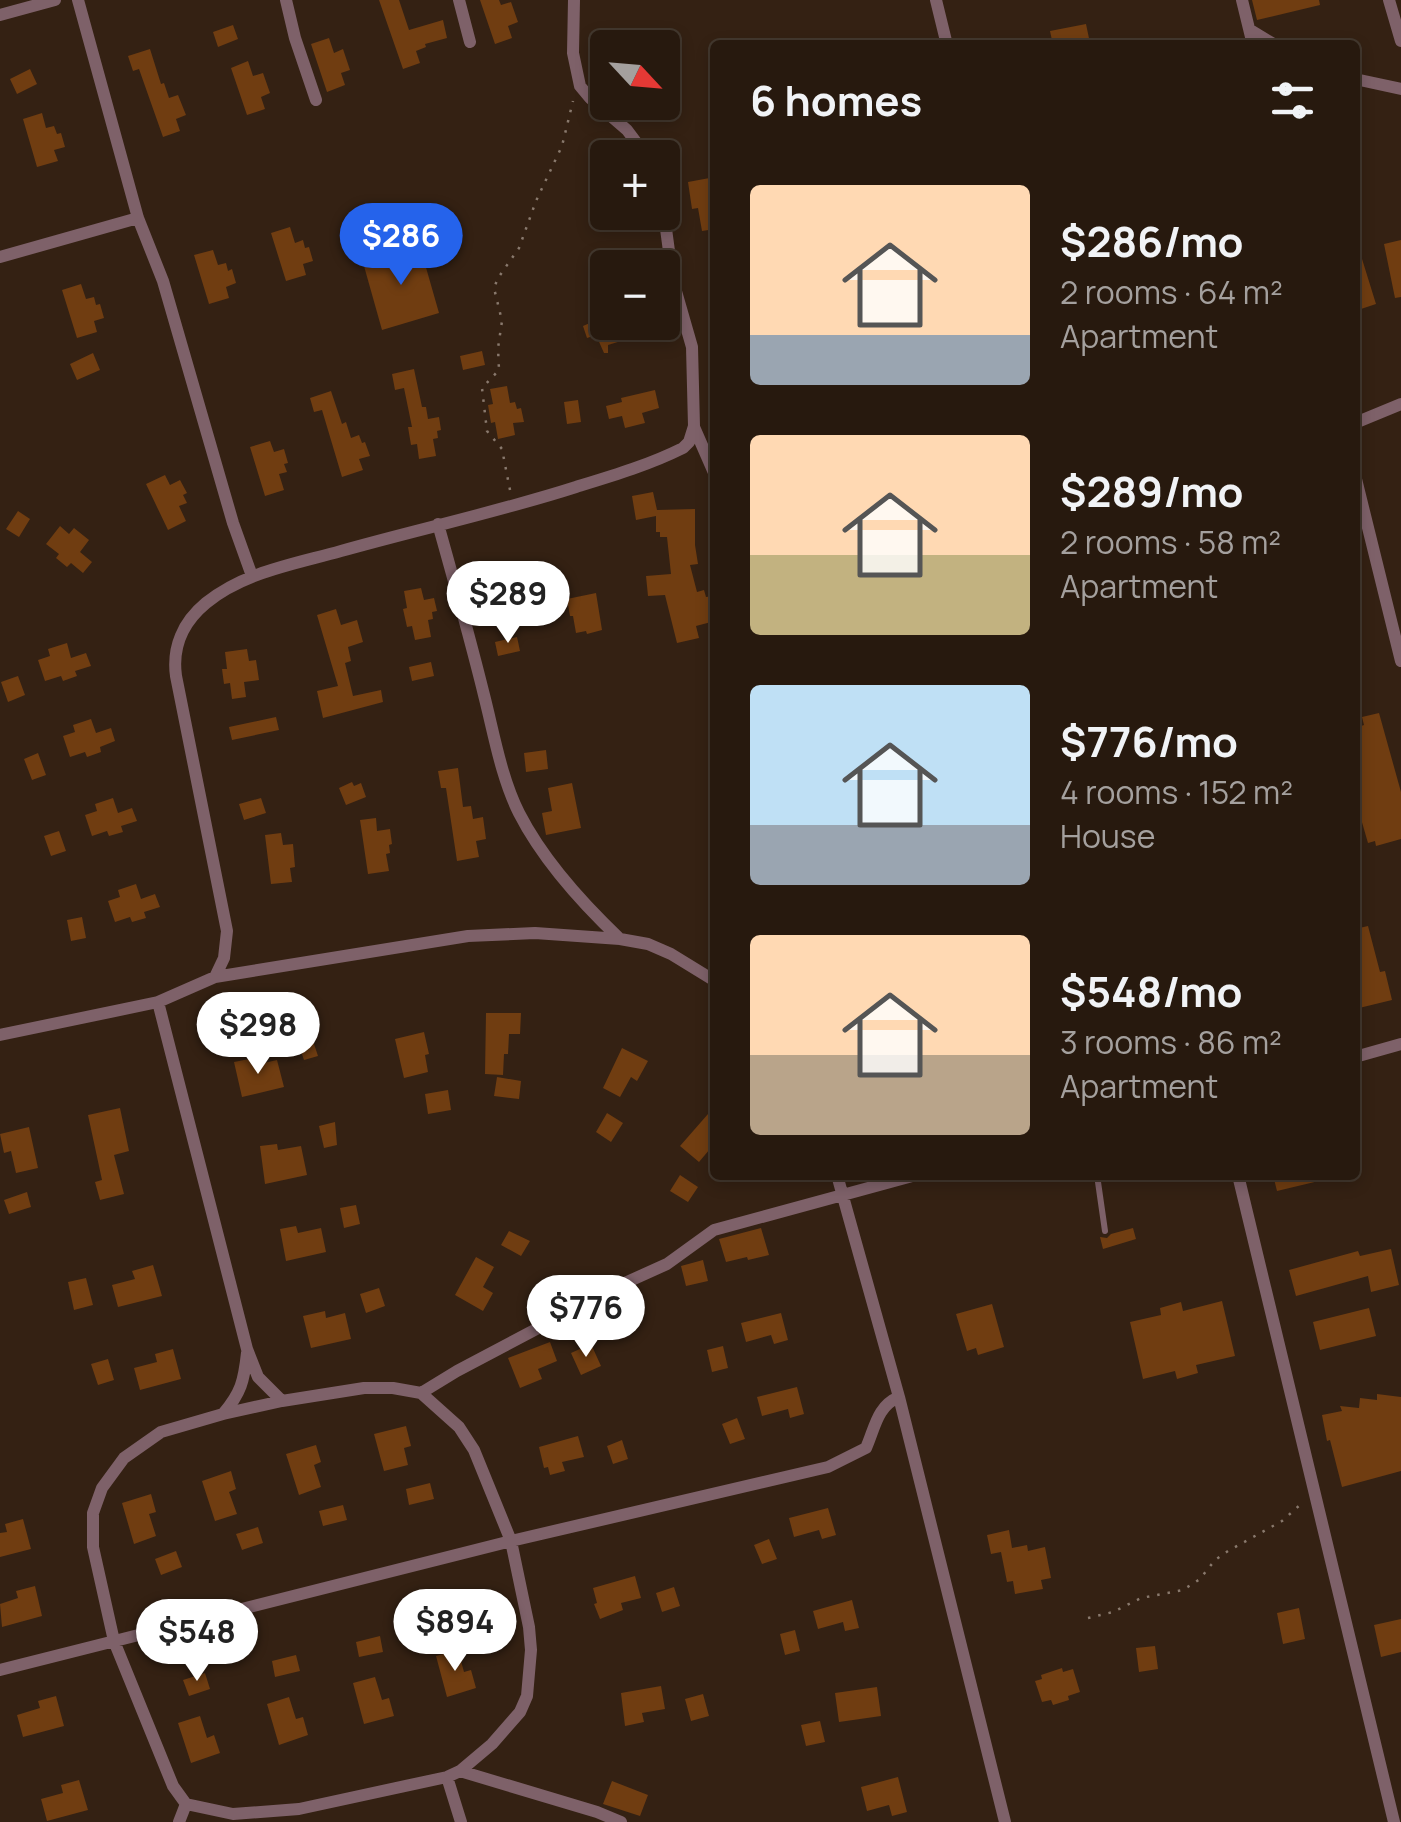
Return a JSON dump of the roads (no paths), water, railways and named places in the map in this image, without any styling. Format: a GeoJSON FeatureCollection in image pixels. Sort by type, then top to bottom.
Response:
{"type":"FeatureCollection","features":[{"type":"Feature","properties":{"kind":"street"},"geometry":{"type":"LineString","coordinates":[[0,15],[55,0]]}},
{"type":"Feature","properties":{"kind":"street"},"geometry":{"type":"LineString","coordinates":[[78,0],[138,218],[163,281],[252,576]]}},
{"type":"Feature","properties":{"kind":"street"},"geometry":{"type":"LineString","coordinates":[[286,0],[294,38],[316,100]]}},
{"type":"Feature","properties":{"kind":"street"},"geometry":{"type":"LineString","coordinates":[[460,0],[470,42]]}},
{"type":"Feature","properties":{"kind":"street"},"geometry":{"type":"LineString","coordinates":[[574,0],[573,53],[580,86],[634,140]]}},
{"type":"Feature","properties":{"kind":"street"},"geometry":{"type":"LineString","coordinates":[[936,0],[947,40]]}},
{"type":"Feature","properties":{"kind":"street"},"geometry":{"type":"LineString","coordinates":[[1389,0],[1401,41]]}},
{"type":"Feature","properties":{"kind":"street"},"geometry":{"type":"LineString","coordinates":[[1239,1],[1252,40]]}},
{"type":"Feature","properties":{"kind":"street"},"geometry":{"type":"LineString","coordinates":[[1250,30],[1266,40]]}},
{"type":"Feature","properties":{"kind":"street"},"geometry":{"type":"LineString","coordinates":[[1360,80],[1401,89]]}},
{"type":"Feature","properties":{"kind":"street"},"geometry":{"type":"LineString","coordinates":[[0,258],[138,218]]}},
{"type":"Feature","properties":{"kind":"street"},"geometry":{"type":"LineString","coordinates":[[214,977],[224,958],[227,931],[174,659],[186,623],[207,602],[252,576],[514,507],[684,448],[694,426],[692,346],[673,281],[666,230]]}},
{"type":"Feature","properties":{"kind":"street"},"geometry":{"type":"LineString","coordinates":[[1360,421],[1401,404]]}},
{"type":"Feature","properties":{"kind":"street"},"geometry":{"type":"LineString","coordinates":[[694,426],[710,463]]}},
{"type":"Feature","properties":{"kind":"street"},"geometry":{"type":"LineString","coordinates":[[1360,495],[1401,661]]}},
{"type":"Feature","properties":{"kind":"street"},"geometry":{"type":"LineString","coordinates":[[438,524],[502,767],[517,809],[563,878],[620,939]]}},
{"type":"Feature","properties":{"kind":"street"},"geometry":{"type":"LineString","coordinates":[[0,1035],[158,1002],[214,977],[468,936],[535,932],[620,939],[660,949],[710,978]]}},
{"type":"Feature","properties":{"kind":"street"},"geometry":{"type":"LineString","coordinates":[[158,1002],[247,1348],[258,1377],[282,1402]]}},
{"type":"Feature","properties":{"kind":"street"},"geometry":{"type":"LineString","coordinates":[[1360,1055],[1401,1044]]}},
{"type":"Feature","properties":{"kind":"street"},"geometry":{"type":"LineString","coordinates":[[839,1180],[899,1397],[1005,1822]]}},
{"type":"Feature","properties":{"kind":"street"},"geometry":{"type":"LineString","coordinates":[[420,1393],[616,1287],[667,1264],[714,1230],[899,1180]]}},
{"type":"Feature","properties":{"kind":"street"},"geometry":{"type":"LineString","coordinates":[[1239,1180],[1394,1822]]}},
{"type":"Feature","properties":{"kind":"street"},"geometry":{"type":"LineString","coordinates":[[223,1414],[239,1394],[247,1348]]}},
{"type":"Feature","properties":{"kind":"street"},"geometry":{"type":"LineString","coordinates":[[364,1388],[393,1388],[420,1393],[459,1427],[474,1450],[512,1541],[529,1627],[527,1696],[508,1727],[454,1774],[299,1816],[233,1814],[186,1804],[173,1786],[114,1641],[93,1547],[93,1512],[102,1488],[124,1458],[160,1432],[282,1402],[364,1388]]}},
{"type":"Feature","properties":{"kind":"street"},"geometry":{"type":"LineString","coordinates":[[0,1670],[512,1541],[828,1467],[866,1448],[880,1410],[899,1397]]}},
{"type":"Feature","properties":{"kind":"street"},"geometry":{"type":"LineString","coordinates":[[454,1774],[461,1822]]}},
{"type":"Feature","properties":{"kind":"street"},"geometry":{"type":"LineString","coordinates":[[454,1774],[597,1812],[620,1822]]}},
{"type":"Feature","properties":{"kind":"street"},"geometry":{"type":"LineString","coordinates":[[178,1822],[186,1804]]}},
{"type":"Feature","properties":{"kind":"lane"},"geometry":{"type":"LineString","coordinates":[[1098,1180],[1105,1231]]}}]}
